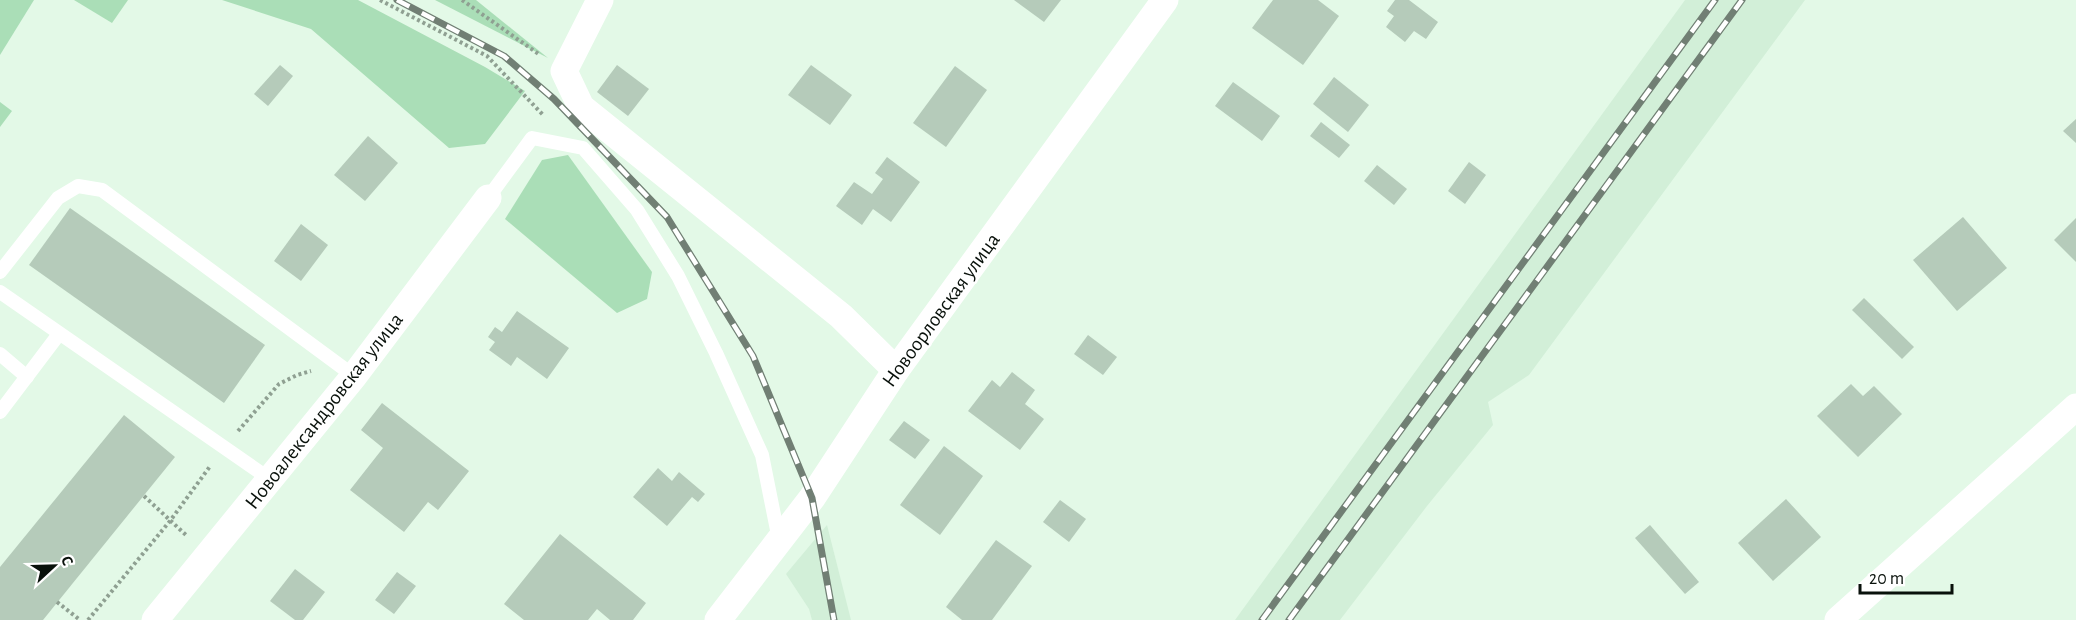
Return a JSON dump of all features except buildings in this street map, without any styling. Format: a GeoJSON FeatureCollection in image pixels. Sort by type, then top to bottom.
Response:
{"type":"FeatureCollection","features":[{"type":"Feature","properties":{"kind":"street"},"geometry":{"type":"LineString","coordinates":[[600,0],[564,71],[581,107],[841,316],[896,370]]}},
{"type":"Feature","properties":{"kind":"street","name":"Новоорловская улица"},"geometry":{"type":"LineString","coordinates":[[718,620],[812,498],[896,370],[1165,0]]}},
{"type":"Feature","properties":{"kind":"street","name":"Новоалександровская улица"},"geometry":{"type":"LineString","coordinates":[[155,620],[271,480],[346,370],[488,198]]}},
{"type":"Feature","properties":{"kind":"street"},"geometry":{"type":"LineString","coordinates":[[1838,620],[2076,407]]}},
{"type":"Feature","properties":{"kind":"lane"},"geometry":{"type":"LineString","coordinates":[[488,198],[532,138],[583,148],[637,210],[678,276],[762,455],[779,540]]}},
{"type":"Feature","properties":{"kind":"lane"},"geometry":{"type":"LineString","coordinates":[[0,272],[58,198],[78,186],[102,190],[346,370]]}},
{"type":"Feature","properties":{"kind":"lane"},"geometry":{"type":"LineString","coordinates":[[0,291],[271,480]]}},
{"type":"Feature","properties":{"kind":"lane"},"geometry":{"type":"LineString","coordinates":[[0,412],[59,334]]}},
{"type":"Feature","properties":{"kind":"lane"},"geometry":{"type":"LineString","coordinates":[[0,354],[27,377]]}},
{"type":"Feature","properties":{"kind":"path"},"geometry":{"type":"LineString","coordinates":[[380,0],[487,56],[544,116]]}},
{"type":"Feature","properties":{"kind":"path"},"geometry":{"type":"LineString","coordinates":[[462,0],[564,71]]}},
{"type":"Feature","properties":{"kind":"path"},"geometry":{"type":"LineString","coordinates":[[88,620],[170,521],[225,446],[279,384],[297,375],[346,370]]}},
{"type":"Feature","properties":{"kind":"path"},"geometry":{"type":"LineString","coordinates":[[144,496],[209,555]]}},
{"type":"Feature","properties":{"kind":"path"},"geometry":{"type":"LineString","coordinates":[[57,602],[80,620]]}},
{"type":"Feature","properties":{"kind":"shaded area"},"geometry":{"type":"Polygon","coordinates":[[[1685,0],[1805,0],[1529,375],[1488,402],[1493,425],[1427,506],[1340,620],[1235,620],[1685,0]]]}},
{"type":"Feature","properties":{"kind":"shaded area"},"geometry":{"type":"Polygon","coordinates":[[[827,525],[851,620],[812,620],[809,609],[786,574],[827,525]]]}},
{"type":"Feature","properties":{"kind":"green space"},"geometry":{"type":"Polygon","coordinates":[[[0,0],[34,0],[0,55],[0,0]]]}},
{"type":"Feature","properties":{"kind":"green space"},"geometry":{"type":"Polygon","coordinates":[[[74,0],[128,0],[112,23],[74,0]]]}},
{"type":"Feature","properties":{"kind":"green space"},"geometry":{"type":"Polygon","coordinates":[[[222,0],[358,0],[485,67],[525,91],[485,144],[449,148],[311,29],[222,0]]]}},
{"type":"Feature","properties":{"kind":"green space"},"geometry":{"type":"Polygon","coordinates":[[[435,0],[476,0],[548,58],[435,0]]]}},
{"type":"Feature","properties":{"kind":"green space"},"geometry":{"type":"Polygon","coordinates":[[[0,102],[12,111],[0,127],[0,102]]]}},
{"type":"Feature","properties":{"kind":"green space"},"geometry":{"type":"Polygon","coordinates":[[[568,155],[652,272],[647,299],[617,313],[505,219],[542,160],[568,155]]]}},
{"type":"Feature","properties":{"kind":"railway"},"geometry":{"type":"LineString","coordinates":[[397,0],[504,56],[554,99],[667,217],[753,356],[812,498],[834,620]]}},
{"type":"Feature","properties":{"kind":"railway"},"geometry":{"type":"LineString","coordinates":[[1262,620],[1715,0]]}},
{"type":"Feature","properties":{"kind":"railway"},"geometry":{"type":"LineString","coordinates":[[1289,620],[1742,0]]}}]}
